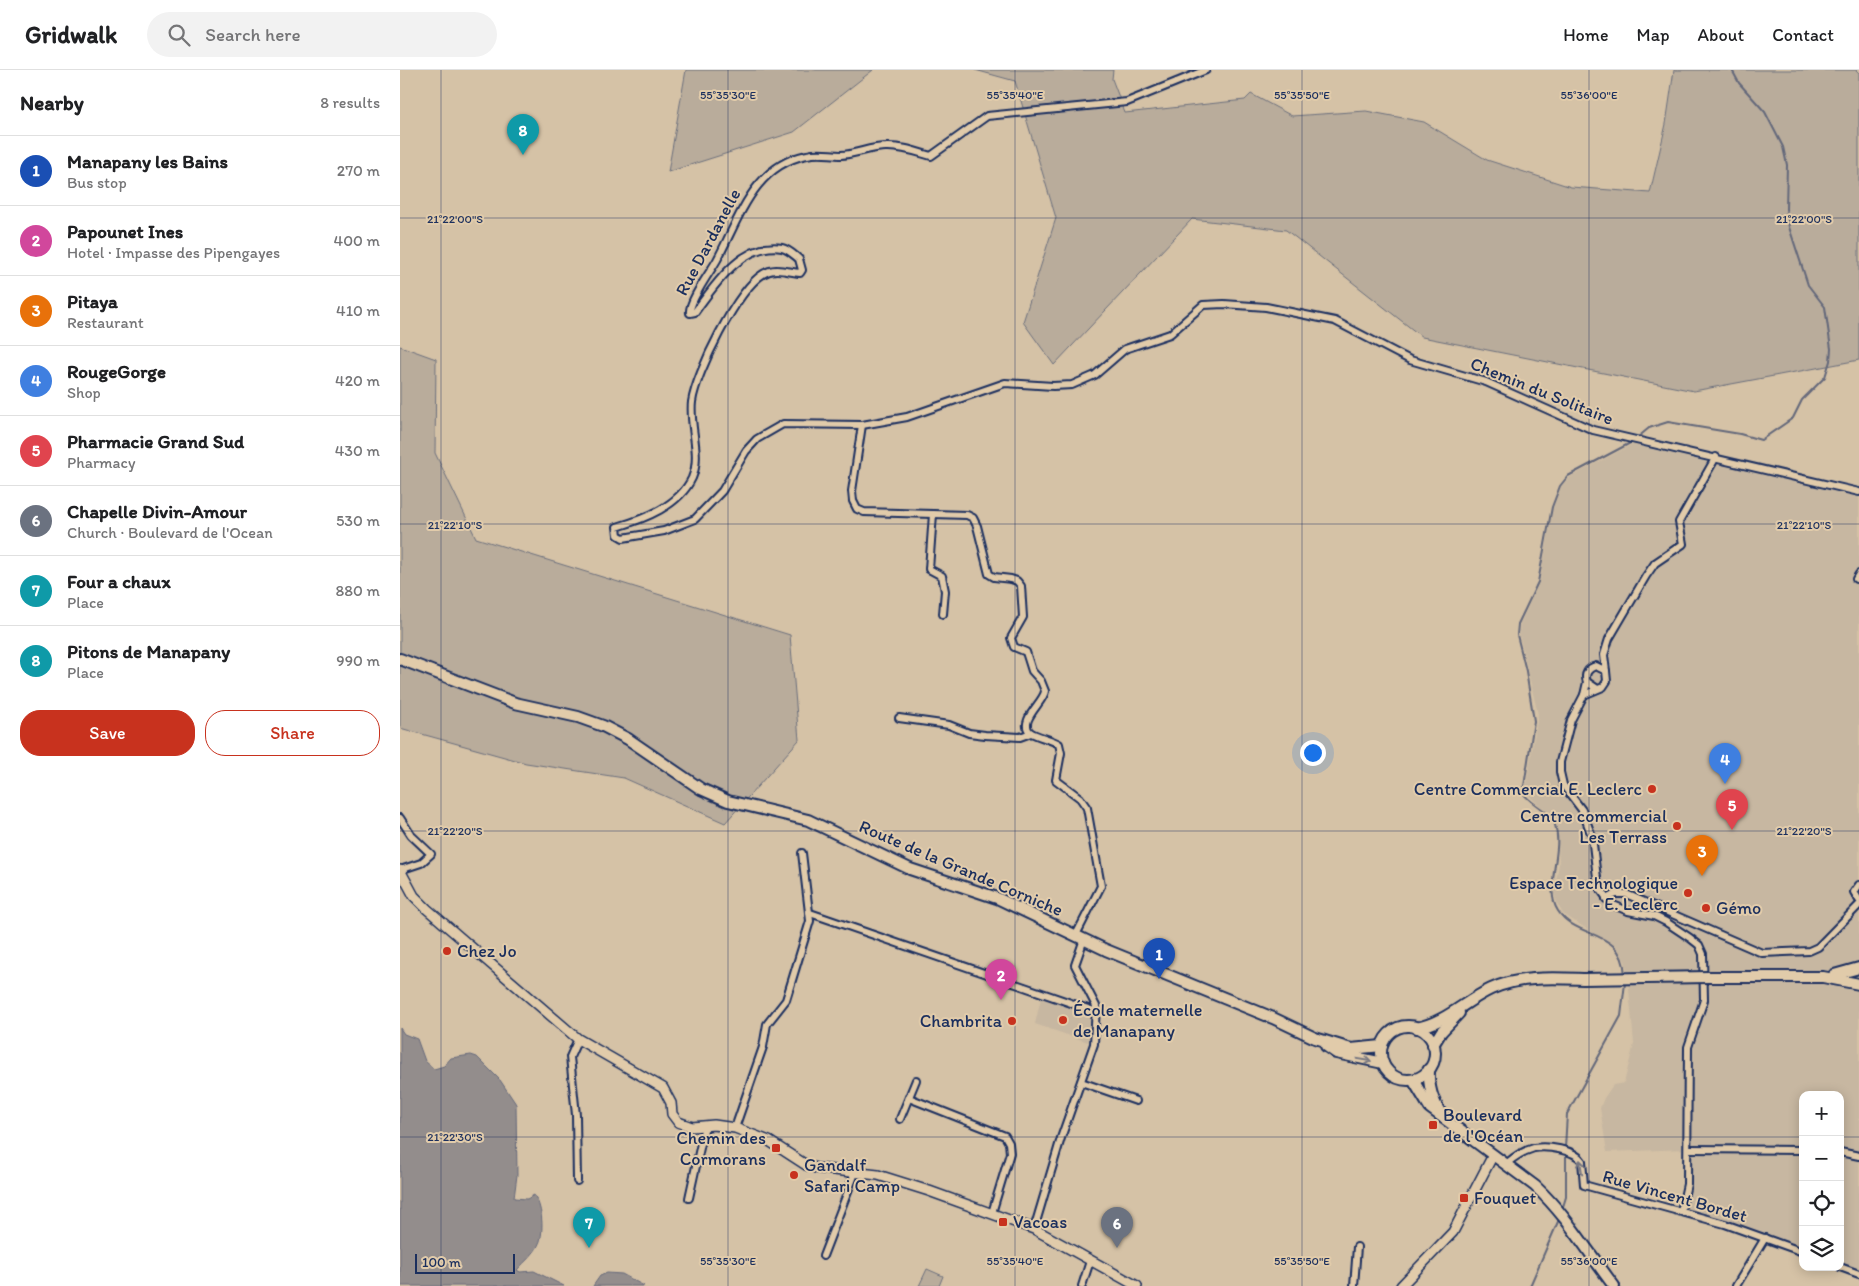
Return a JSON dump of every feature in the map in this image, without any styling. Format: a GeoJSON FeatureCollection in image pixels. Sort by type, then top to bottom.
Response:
{"type":"FeatureCollection","features":[{"type":"Feature","properties":{"kind":"main road","name":"Route de la Grande Corniche"},"geometry":{"type":"LineString","coordinates":[[400,659],[515,703],[578,717],[603,726],[628,739],[701,789],[719,797],[808,820],[910,869],[997,898],[1106,950],[1273,1018],[1315,1038],[1351,1049],[1382,1046]]}},
{"type":"Feature","properties":{"kind":"main road"},"geometry":{"type":"LineString","coordinates":[[1429,1069],[1413,1080],[1395,1077],[1383,1064],[1382,1046],[1393,1031],[1404,1027],[1416,1028],[1437,1022],[1478,996],[1502,984],[1517,981],[1583,979],[1823,977],[1859,968]]}},
{"type":"Feature","properties":{"kind":"main road"},"geometry":{"type":"LineString","coordinates":[[1823,977],[1859,984]]}},
{"type":"Feature","properties":{"kind":"main road"},"geometry":{"type":"LineString","coordinates":[[1433,1045],[1441,1032],[1478,996]]}},
{"type":"Feature","properties":{"kind":"main road"},"geometry":{"type":"LineString","coordinates":[[1416,1028],[1426,1034],[1433,1045],[1434,1058],[1429,1069],[1430,1085],[1436,1106],[1446,1122]]}},
{"type":"Feature","properties":{"kind":"main road","name":"Route de la Grande Corniche"},"geometry":{"type":"LineString","coordinates":[[1315,1038],[1336,1054],[1383,1064]]}},
{"type":"Feature","properties":{"kind":"main road"},"geometry":{"type":"LineString","coordinates":[[1413,1080],[1430,1108],[1446,1122],[1506,1164],[1550,1201],[1571,1224],[1614,1286]]}},
{"type":"Feature","properties":{"kind":"street","name":"Rue Dardanelle"},"geometry":{"type":"LineString","coordinates":[[862,425],[783,424],[757,439],[746,452],[722,491],[695,519],[664,531],[623,538],[618,535],[617,527],[664,507],[675,500],[692,478],[696,457],[692,404],[694,390],[705,364],[742,296],[764,273],[777,269],[800,273],[802,270],[799,259],[784,248],[763,250],[750,255],[725,273],[695,312],[690,314],[692,304],[752,190],[773,172],[785,163],[806,155],[825,153],[841,155],[888,146],[931,156],[987,116],[1127,102],[1194,72],[1206,70]]}},
{"type":"Feature","properties":{"kind":"street","name":"Chemin du Solitaire"},"geometry":{"type":"LineString","coordinates":[[862,425],[907,417],[1005,383],[1072,385],[1095,375],[1125,349],[1170,334],[1203,305],[1224,304],[1266,307],[1335,321],[1410,360],[1486,382],[1579,425],[1619,437],[1716,457],[1790,477],[1859,492]]}},
{"type":"Feature","properties":{"kind":"street"},"geometry":{"type":"LineString","coordinates":[[862,425],[852,491],[853,501],[857,509],[864,512],[933,514],[973,518],[978,526],[989,574],[1017,581],[1021,586],[1024,617],[1011,638],[1011,643],[1014,647],[1026,652],[1032,672],[1041,681],[1045,691],[1042,700],[1027,720],[1027,728],[1031,733]]}},
{"type":"Feature","properties":{"kind":"street"},"geometry":{"type":"LineString","coordinates":[[1681,1211],[1688,1184],[1688,1047],[1704,1000],[1704,954],[1699,945],[1654,916],[1628,911],[1611,904],[1606,899],[1596,879],[1592,836],[1586,818],[1563,785],[1560,762],[1571,720],[1584,695],[1587,672],[1604,655],[1609,640],[1655,563],[1683,544],[1679,522],[1716,457]]}},
{"type":"Feature","properties":{"kind":"street"},"geometry":{"type":"LineString","coordinates":[[933,514],[929,569],[942,576],[945,590],[943,614]]}},
{"type":"Feature","properties":{"kind":"street"},"geometry":{"type":"LineString","coordinates":[[1584,695],[1596,688],[1603,687],[1607,681],[1604,655]]}},
{"type":"Feature","properties":{"kind":"street"},"geometry":{"type":"LineString","coordinates":[[1593,667],[1600,667],[1606,671]]}},
{"type":"Feature","properties":{"kind":"street"},"geometry":{"type":"LineString","coordinates":[[1587,682],[1596,688]]}},
{"type":"Feature","properties":{"kind":"street"},"geometry":{"type":"LineString","coordinates":[[899,718],[949,725],[985,735],[1020,737],[1031,733],[1049,738],[1059,744],[1062,753],[1056,780],[1080,798],[1087,808],[1101,886],[1080,937],[1075,965],[1096,1006],[1094,1044],[1034,1229]]}},
{"type":"Feature","properties":{"kind":"street"},"geometry":{"type":"LineString","coordinates":[[400,818],[412,835],[431,854],[421,863],[400,870],[414,896],[578,1039],[663,1088],[670,1103],[672,1114],[678,1122],[692,1126],[705,1125],[734,1128],[769,1141],[806,1165],[816,1168],[878,1175],[992,1213],[1034,1229],[1137,1286]]}},
{"type":"Feature","properties":{"kind":"street"},"geometry":{"type":"LineString","coordinates":[[734,1128],[764,1047],[767,1024],[786,1000],[810,921],[802,853]]}},
{"type":"Feature","properties":{"kind":"street"},"geometry":{"type":"LineString","coordinates":[[1853,912],[1857,898],[1854,890],[1859,885]]}},
{"type":"Feature","properties":{"kind":"street"},"geometry":{"type":"LineString","coordinates":[[1606,899],[1616,894],[1626,894],[1762,953],[1809,951],[1818,946],[1859,905]]}},
{"type":"Feature","properties":{"kind":"street"},"geometry":{"type":"LineString","coordinates":[[810,913],[1097,1012]]}},
{"type":"Feature","properties":{"kind":"street"},"geometry":{"type":"LineString","coordinates":[[577,1181],[576,1115],[570,1057],[578,1039]]}},
{"type":"Feature","properties":{"kind":"street"},"geometry":{"type":"LineString","coordinates":[[900,1119],[916,1080]]}},
{"type":"Feature","properties":{"kind":"street"},"geometry":{"type":"LineString","coordinates":[[1081,1082],[1136,1101]]}},
{"type":"Feature","properties":{"kind":"street"},"geometry":{"type":"LineString","coordinates":[[909,1098],[1005,1136],[1009,1142],[1010,1153],[992,1213]]}},
{"type":"Feature","properties":{"kind":"street"},"geometry":{"type":"LineString","coordinates":[[689,1198],[705,1125]]}},
{"type":"Feature","properties":{"kind":"street","name":"Rue Vincent Bordet"},"geometry":{"type":"LineString","coordinates":[[1506,1164],[1518,1155],[1534,1148],[1552,1148],[1572,1152],[1582,1161],[1584,1185],[1681,1211],[1799,1251]]}},
{"type":"Feature","properties":{"kind":"street"},"geometry":{"type":"LineString","coordinates":[[1688,1149],[1799,1150]]}},
{"type":"Feature","properties":{"kind":"street"},"geometry":{"type":"LineString","coordinates":[[1844,1153],[1859,1156]]}},
{"type":"Feature","properties":{"kind":"street"},"geometry":{"type":"LineString","coordinates":[[1401,1286],[1454,1232],[1493,1155]]}},
{"type":"Feature","properties":{"kind":"street"},"geometry":{"type":"LineString","coordinates":[[823,1256],[854,1173]]}},
{"type":"Feature","properties":{"kind":"street"},"geometry":{"type":"LineString","coordinates":[[1736,1286],[1765,1238]]}},
{"type":"Feature","properties":{"kind":"street"},"geometry":{"type":"LineString","coordinates":[[1354,1286],[1357,1247]]}},
{"type":"Feature","properties":{"kind":"street"},"geometry":{"type":"LineString","coordinates":[[1082,1286],[1090,1261]]}},
{"type":"Feature","properties":{"kind":"street"},"geometry":{"type":"LineString","coordinates":[[1844,1268],[1859,1274]]}},
{"type":"Feature","properties":{"kind":"shaded area"},"geometry":{"type":"Polygon","coordinates":[[[686,70],[873,70],[794,132],[668,172],[686,70]]]}},
{"type":"Feature","properties":{"kind":"shaded area"},"geometry":{"type":"Polygon","coordinates":[[[975,70],[1113,70],[1112,79],[1125,113],[1245,100],[1251,94],[1292,116],[1366,111],[1424,122],[1487,160],[1571,187],[1650,193],[1666,124],[1674,70],[1856,70],[1859,73],[1859,360],[1694,391],[1422,337],[1286,230],[1192,219],[1054,365],[1023,322],[1056,218],[1015,81],[975,70]]]}},
{"type":"Feature","properties":{"kind":"shaded area"},"geometry":{"type":"Polygon","coordinates":[[[400,346],[436,359],[435,453],[476,538],[790,635],[799,740],[725,823],[624,778],[526,763],[400,728],[400,346]]]}},
{"type":"Feature","properties":{"kind":"shaded area"},"geometry":{"type":"Polygon","coordinates":[[[1635,443],[1804,484],[1859,494],[1859,968],[1826,977],[1859,984],[1859,1275],[1844,1269],[1844,1091],[1799,1091],[1799,1252],[1681,1211],[1688,1149],[1607,1152],[1600,1108],[1613,1085],[1624,1083],[1634,1044],[1625,961],[1616,947],[1563,914],[1554,894],[1559,864],[1557,824],[1525,792],[1538,714],[1519,634],[1520,624],[1540,581],[1553,507],[1561,486],[1570,477],[1635,443]]]}},
{"type":"Feature","properties":{"kind":"shaded area","name":"École maternelle de Manapany"},"geometry":{"type":"Polygon","coordinates":[[[1041,998],[1091,1016],[1088,1042],[1035,1024],[1041,998]]]}},
{"type":"Feature","properties":{"kind":"shaded area"},"geometry":{"type":"Polygon","coordinates":[[[400,1028],[404,1034],[417,1039],[425,1061],[434,1069],[444,1066],[451,1058],[471,1055],[477,1057],[500,1080],[516,1104],[517,1175],[514,1198],[527,1199],[534,1195],[539,1205],[542,1223],[538,1245],[517,1270],[520,1272],[534,1271],[564,1286],[400,1286],[400,1028]]]}},
{"type":"Feature","properties":{"kind":"shaded area"},"geometry":{"type":"Polygon","coordinates":[[[927,1269],[943,1276],[939,1286],[919,1286],[927,1269]]]}},
{"type":"Feature","properties":{"kind":"shaded area"},"geometry":{"type":"Polygon","coordinates":[[[607,1273],[622,1274],[644,1286],[593,1286],[600,1276],[607,1273]]]}},
{"type":"Feature","properties":{"kind":"waterway"},"geometry":{"type":"LineString","coordinates":[[1637,438],[1649,428],[1668,422],[1740,434],[1761,440],[1793,418],[1802,400],[1825,377],[1830,361],[1831,349],[1825,307],[1808,285],[1789,227],[1786,209],[1787,165],[1783,147],[1765,112],[1739,83],[1732,70]]}},
{"type":"Feature","properties":{"kind":"waterway"},"geometry":{"type":"LineString","coordinates":[[1625,975],[1622,960],[1616,949],[1598,936],[1576,927],[1566,920],[1558,911],[1554,902],[1552,892],[1557,846],[1555,825],[1549,815],[1523,793],[1534,721],[1526,671],[1517,635],[1518,624],[1538,582],[1552,507],[1560,486],[1568,476],[1634,441]]}},
{"type":"Feature","properties":{"kind":"waterway"},"geometry":{"type":"LineString","coordinates":[[1565,1148],[1567,1114],[1621,1016],[1625,983]]}},
{"type":"Feature","properties":{"kind":"waterway"},"geometry":{"type":"LineString","coordinates":[[1562,1210],[1566,1197],[1566,1153]]}},
{"type":"Feature","properties":{"kind":"waterway"},"geometry":{"type":"LineString","coordinates":[[1530,1286],[1560,1217]]}},
{"type":"Feature","properties":{"kind":"place","name":"Pitons de Manapany"},"geometry":{"type":"Point","coordinates":[523,155]}},
{"type":"Feature","properties":{"kind":"place","name":"RougeGorge"},"geometry":{"type":"Point","coordinates":[1725,784]}},
{"type":"Feature","properties":{"kind":"place","name":"Centre Commercial E. Leclerc"},"geometry":{"type":"Point","coordinates":[1652,789]}},
{"type":"Feature","properties":{"kind":"place","name":"Centre commercial Les Terrass"},"geometry":{"type":"Point","coordinates":[1677,826]}},
{"type":"Feature","properties":{"kind":"place","name":"Pharmacie Grand Sud"},"geometry":{"type":"Point","coordinates":[1732,830]}},
{"type":"Feature","properties":{"kind":"place","name":"Pitaya"},"geometry":{"type":"Point","coordinates":[1702,876]}},
{"type":"Feature","properties":{"kind":"place","name":"Espace Technologique - E. Leclerc"},"geometry":{"type":"Point","coordinates":[1688,893]}},
{"type":"Feature","properties":{"kind":"place","name":"Gémo"},"geometry":{"type":"Point","coordinates":[1706,908]}},
{"type":"Feature","properties":{"kind":"place","name":"Chez Jo"},"geometry":{"type":"Point","coordinates":[447,951]}},
{"type":"Feature","properties":{"kind":"place","name":"Manapany les Bains"},"geometry":{"type":"Point","coordinates":[1159,979]}},
{"type":"Feature","properties":{"kind":"place","name":"Papounet Ines"},"geometry":{"type":"Point","coordinates":[1001,1000]}},
{"type":"Feature","properties":{"kind":"place","name":"École maternelle de Manapany"},"geometry":{"type":"Point","coordinates":[1063,1020]}},
{"type":"Feature","properties":{"kind":"place","name":"Chambrita"},"geometry":{"type":"Point","coordinates":[1012,1021]}},
{"type":"Feature","properties":{"kind":"place","name":"Boulevard de l'Océan"},"geometry":{"type":"Point","coordinates":[1433,1125]}},
{"type":"Feature","properties":{"kind":"place","name":"Chemin des Cormorans"},"geometry":{"type":"Point","coordinates":[776,1148]}},
{"type":"Feature","properties":{"kind":"place","name":"Gandalf Safari Camp"},"geometry":{"type":"Point","coordinates":[794,1175]}},
{"type":"Feature","properties":{"kind":"place","name":"Fouquet"},"geometry":{"type":"Point","coordinates":[1464,1198]}},
{"type":"Feature","properties":{"kind":"place","name":"Vacoas"},"geometry":{"type":"Point","coordinates":[1003,1222]}},
{"type":"Feature","properties":{"kind":"place","name":"Four a chaux"},"geometry":{"type":"Point","coordinates":[589,1248]}},
{"type":"Feature","properties":{"kind":"place","name":"Chapelle Divin-Amour"},"geometry":{"type":"Point","coordinates":[1117,1248]}}]}
